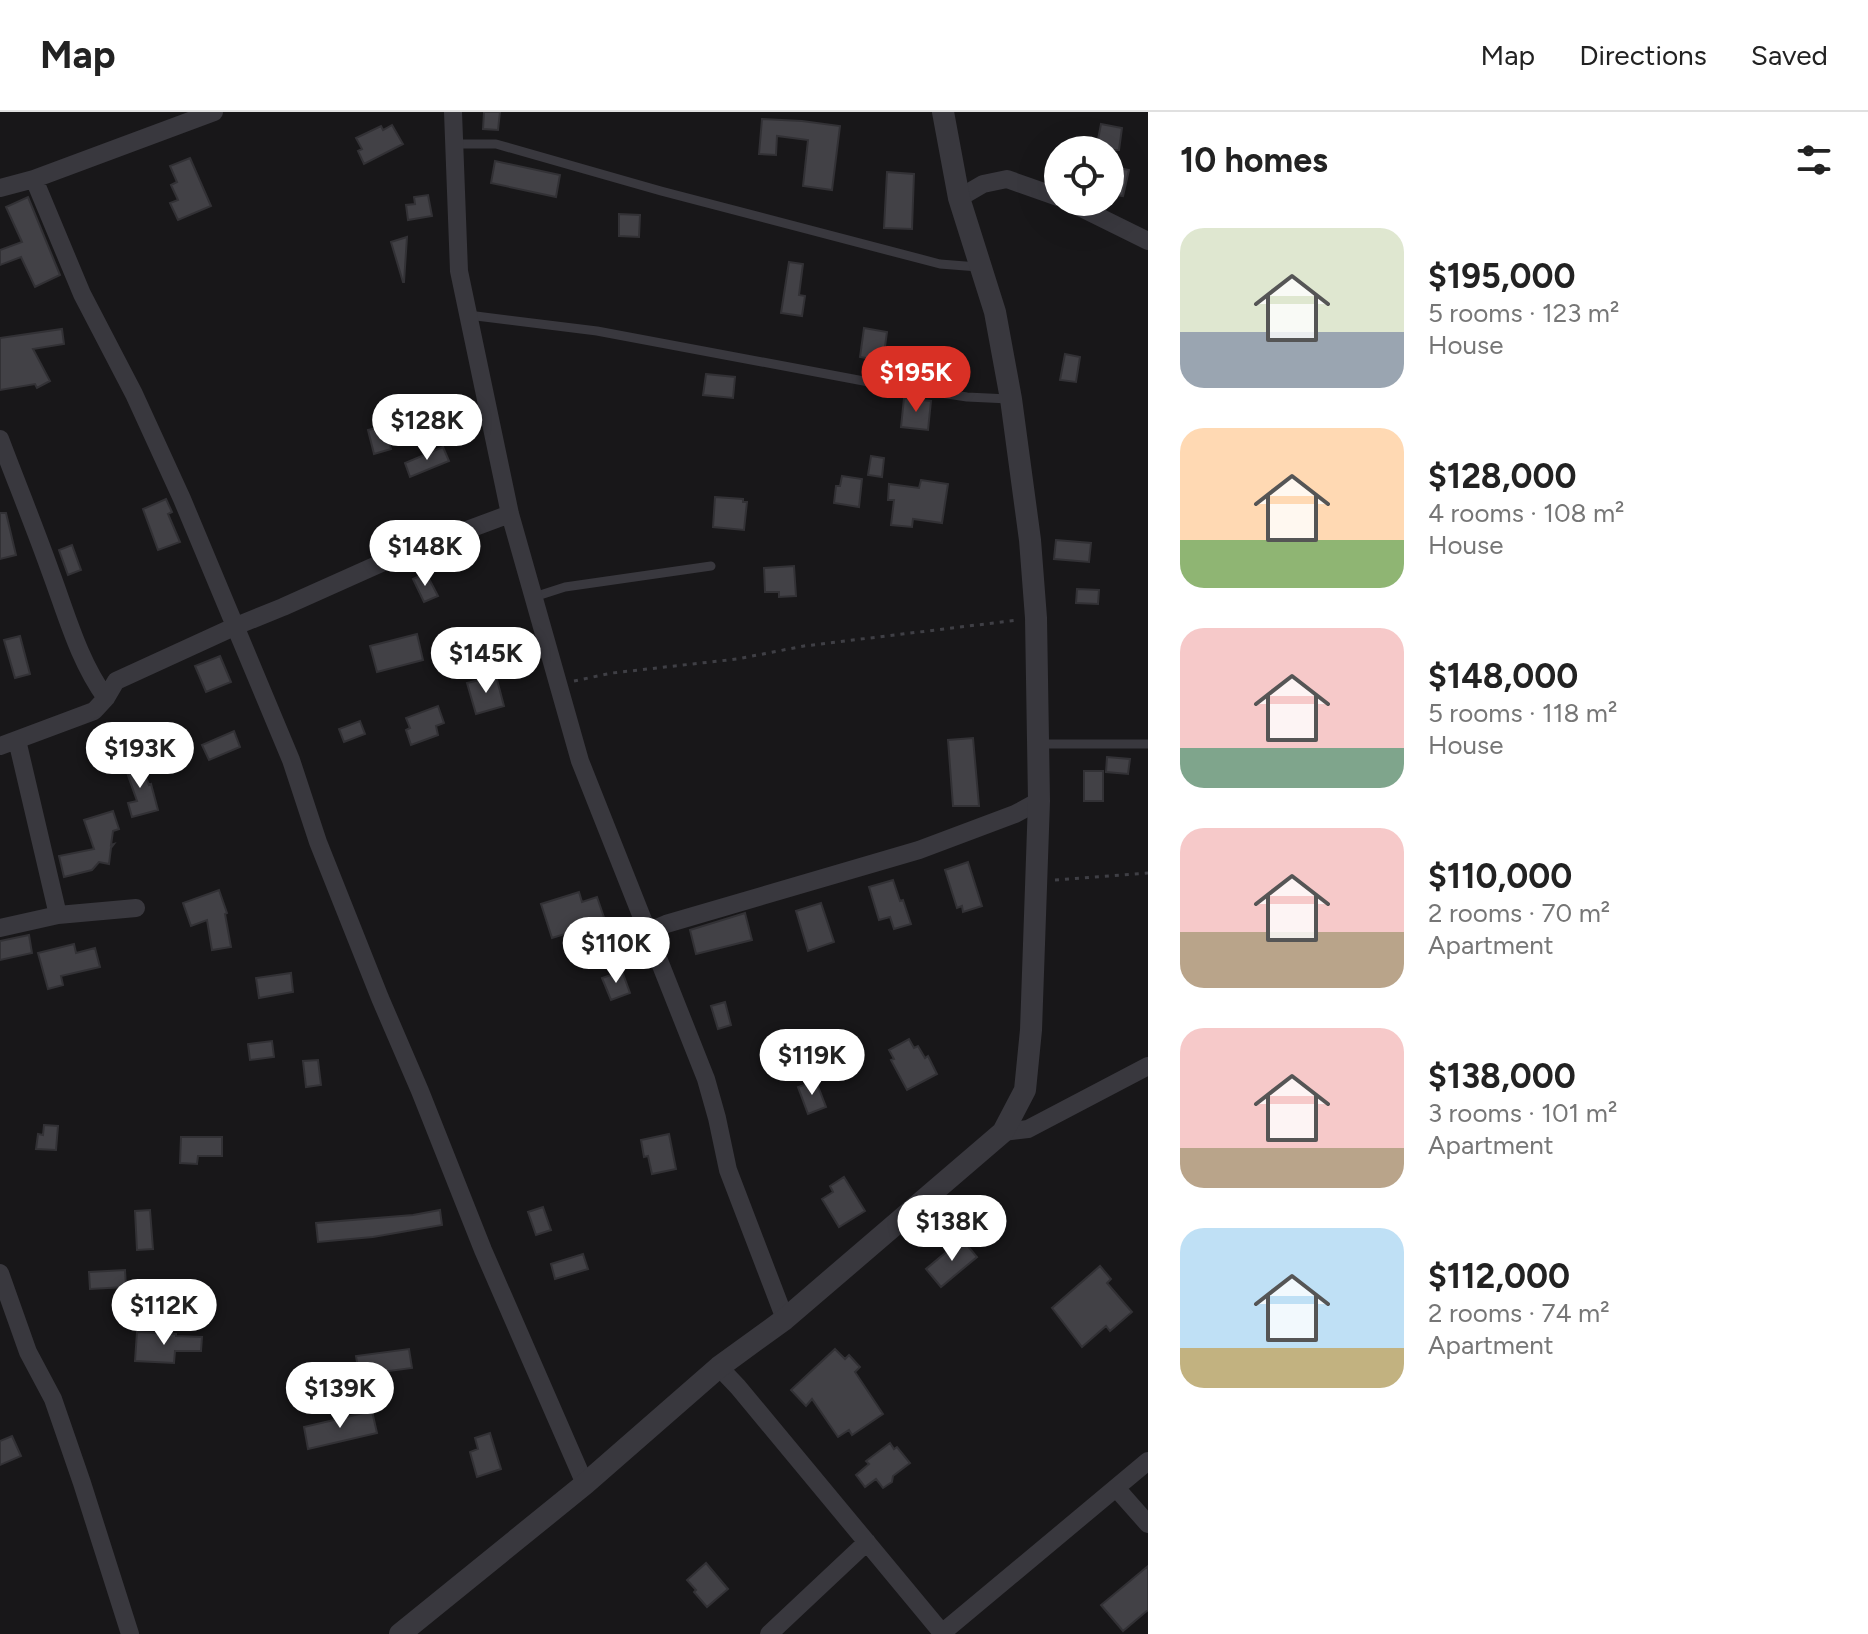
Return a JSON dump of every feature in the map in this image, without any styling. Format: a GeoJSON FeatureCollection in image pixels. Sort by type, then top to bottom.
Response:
{"type":"FeatureCollection","features":[{"type":"Feature","properties":{"kind":"street"},"geometry":{"type":"LineString","coordinates":[[0,188],[34,179],[214,112]]}},
{"type":"Feature","properties":{"kind":"street"},"geometry":{"type":"LineString","coordinates":[[453,112],[459,271],[510,514],[580,761],[706,1079],[728,1170],[785,1319]]}},
{"type":"Feature","properties":{"kind":"street"},"geometry":{"type":"LineString","coordinates":[[400,1634],[585,1484],[719,1367],[785,1319],[1003,1132],[1025,1090],[1031,1030],[1039,801],[1036,618],[1030,540],[1011,399],[995,312],[959,198],[943,112]]}},
{"type":"Feature","properties":{"kind":"street"},"geometry":{"type":"LineString","coordinates":[[34,179],[82,294],[134,394],[236,626],[291,760],[318,842],[380,998],[483,1250],[585,1484]]}},
{"type":"Feature","properties":{"kind":"street"},"geometry":{"type":"LineString","coordinates":[[959,198],[983,184],[1007,179],[1044,192]]}},
{"type":"Feature","properties":{"kind":"street"},"geometry":{"type":"LineString","coordinates":[[1097,216],[1148,241]]}},
{"type":"Feature","properties":{"kind":"street"},"geometry":{"type":"LineString","coordinates":[[0,439],[64,615],[93,680],[106,698]]}},
{"type":"Feature","properties":{"kind":"street"},"geometry":{"type":"LineString","coordinates":[[58,915],[8,743],[94,711],[116,681],[236,626],[397,556],[510,514]]}},
{"type":"Feature","properties":{"kind":"street"},"geometry":{"type":"LineString","coordinates":[[649,931],[919,850],[1015,814],[1039,801]]}},
{"type":"Feature","properties":{"kind":"street"},"geometry":{"type":"LineString","coordinates":[[0,928],[58,915],[136,908]]}},
{"type":"Feature","properties":{"kind":"street"},"geometry":{"type":"LineString","coordinates":[[1003,1132],[1028,1129],[1148,1066]]}},
{"type":"Feature","properties":{"kind":"street"},"geometry":{"type":"LineString","coordinates":[[0,1273],[28,1352],[53,1399],[130,1634]]}},
{"type":"Feature","properties":{"kind":"street"},"geometry":{"type":"LineString","coordinates":[[719,1367],[943,1633],[1148,1461]]}},
{"type":"Feature","properties":{"kind":"street"},"geometry":{"type":"LineString","coordinates":[[1117,1489],[1148,1524]]}},
{"type":"Feature","properties":{"kind":"street"},"geometry":{"type":"LineString","coordinates":[[769,1634],[867,1542]]}},
{"type":"Feature","properties":{"kind":"lane"},"geometry":{"type":"LineString","coordinates":[[453,144],[496,144],[940,264],[982,267]]}},
{"type":"Feature","properties":{"kind":"lane"},"geometry":{"type":"LineString","coordinates":[[468,315],[597,331],[967,397],[1011,399]]}},
{"type":"Feature","properties":{"kind":"lane"},"geometry":{"type":"LineString","coordinates":[[534,597],[565,587],[711,566]]}},
{"type":"Feature","properties":{"kind":"lane"},"geometry":{"type":"LineString","coordinates":[[1039,744],[1148,744]]}},
{"type":"Feature","properties":{"kind":"path"},"geometry":{"type":"LineString","coordinates":[[559,684],[612,673],[737,659],[804,646],[1036,618]]}},
{"type":"Feature","properties":{"kind":"path"},"geometry":{"type":"LineString","coordinates":[[1035,881],[1148,873]]}},
{"type":"Feature","properties":{"kind":"building"},"geometry":{"type":"Polygon","coordinates":[[[484,112],[500,112],[498,130],[483,129],[484,112]]]}},
{"type":"Feature","properties":{"kind":"building"},"geometry":{"type":"Polygon","coordinates":[[[762,119],[840,126],[832,190],[803,186],[808,140],[777,136],[776,155],[759,154],[762,119]]]}},
{"type":"Feature","properties":{"kind":"building"},"geometry":{"type":"Polygon","coordinates":[[[1101,124],[1122,128],[1121,136],[1099,136],[1101,124]]]}},
{"type":"Feature","properties":{"kind":"building"},"geometry":{"type":"Polygon","coordinates":[[[392,125],[403,144],[364,164],[358,151],[362,149],[356,138],[381,126],[383,130],[392,125]]]}},
{"type":"Feature","properties":{"kind":"building"},"geometry":{"type":"Polygon","coordinates":[[[190,158],[211,206],[178,220],[170,203],[178,200],[171,185],[177,182],[170,166],[190,158]]]}},
{"type":"Feature","properties":{"kind":"building"},"geometry":{"type":"Polygon","coordinates":[[[495,161],[560,175],[556,197],[491,183],[495,161]]]}},
{"type":"Feature","properties":{"kind":"building"},"geometry":{"type":"Polygon","coordinates":[[[1124,169],[1129,170],[1124,192],[1124,169]]]}},
{"type":"Feature","properties":{"kind":"building"},"geometry":{"type":"Polygon","coordinates":[[[887,172],[914,174],[912,229],[884,228],[887,172]]]}},
{"type":"Feature","properties":{"kind":"building"},"geometry":{"type":"Polygon","coordinates":[[[428,195],[432,216],[408,220],[406,205],[415,204],[414,197],[428,195]]]}},
{"type":"Feature","properties":{"kind":"building"},"geometry":{"type":"Polygon","coordinates":[[[28,197],[60,275],[35,287],[21,257],[0,265],[0,250],[22,242],[6,207],[28,197]]]}},
{"type":"Feature","properties":{"kind":"building"},"geometry":{"type":"Polygon","coordinates":[[[619,214],[640,215],[639,237],[619,236],[619,214]]]}},
{"type":"Feature","properties":{"kind":"building"},"geometry":{"type":"Polygon","coordinates":[[[407,237],[404,282],[403,282],[391,242],[407,237]]]}},
{"type":"Feature","properties":{"kind":"building"},"geometry":{"type":"Polygon","coordinates":[[[789,262],[803,264],[799,295],[805,296],[802,316],[781,313],[789,262]]]}},
{"type":"Feature","properties":{"kind":"building"},"geometry":{"type":"Polygon","coordinates":[[[864,328],[887,332],[883,361],[860,357],[864,328]]]}},
{"type":"Feature","properties":{"kind":"building"},"geometry":{"type":"Polygon","coordinates":[[[62,329],[64,344],[33,349],[50,381],[37,388],[35,384],[0,390],[0,338],[62,329]]]}},
{"type":"Feature","properties":{"kind":"building"},"geometry":{"type":"Polygon","coordinates":[[[1065,354],[1080,357],[1076,382],[1060,380],[1065,354]]]}},
{"type":"Feature","properties":{"kind":"building"},"geometry":{"type":"Polygon","coordinates":[[[706,374],[735,377],[733,398],[703,395],[706,374]]]}},
{"type":"Feature","properties":{"kind":"building"},"geometry":{"type":"Polygon","coordinates":[[[904,398],[931,401],[928,430],[901,427],[904,398]]]}},
{"type":"Feature","properties":{"kind":"building"},"geometry":{"type":"Polygon","coordinates":[[[385,426],[391,449],[374,454],[368,430],[385,426]]]}},
{"type":"Feature","properties":{"kind":"building"},"geometry":{"type":"Polygon","coordinates":[[[443,447],[449,461],[410,477],[405,463],[443,447]]]}},
{"type":"Feature","properties":{"kind":"building"},"geometry":{"type":"Polygon","coordinates":[[[871,456],[884,458],[882,477],[868,475],[871,456]]]}},
{"type":"Feature","properties":{"kind":"building"},"geometry":{"type":"Polygon","coordinates":[[[842,476],[862,479],[859,507],[834,503],[836,486],[840,486],[842,476]]]}},
{"type":"Feature","properties":{"kind":"building"},"geometry":{"type":"Polygon","coordinates":[[[921,480],[948,484],[942,523],[913,519],[912,527],[891,525],[894,500],[888,500],[889,484],[919,488],[921,480]]]}},
{"type":"Feature","properties":{"kind":"building"},"geometry":{"type":"Polygon","coordinates":[[[715,497],[747,502],[744,530],[713,527],[715,497]]]}},
{"type":"Feature","properties":{"kind":"building"},"geometry":{"type":"Polygon","coordinates":[[[166,499],[172,512],[168,514],[180,542],[158,550],[143,509],[166,499]]]}},
{"type":"Feature","properties":{"kind":"building"},"geometry":{"type":"Polygon","coordinates":[[[0,513],[6,513],[16,555],[0,559],[0,513]]]}},
{"type":"Feature","properties":{"kind":"building"},"geometry":{"type":"Polygon","coordinates":[[[1056,540],[1091,543],[1089,562],[1054,559],[1056,540]]]}},
{"type":"Feature","properties":{"kind":"building"},"geometry":{"type":"Polygon","coordinates":[[[72,545],[81,570],[68,575],[59,550],[72,545]]]}},
{"type":"Feature","properties":{"kind":"building"},"geometry":{"type":"Polygon","coordinates":[[[794,566],[796,596],[779,597],[779,592],[765,592],[764,568],[794,566]]]}},
{"type":"Feature","properties":{"kind":"building"},"geometry":{"type":"Polygon","coordinates":[[[426,573],[438,596],[424,602],[413,579],[426,573]]]}},
{"type":"Feature","properties":{"kind":"building"},"geometry":{"type":"Polygon","coordinates":[[[1077,589],[1099,590],[1098,604],[1076,603],[1077,589]]]}},
{"type":"Feature","properties":{"kind":"building"},"geometry":{"type":"Polygon","coordinates":[[[417,634],[423,660],[377,672],[370,646],[417,634]]]}},
{"type":"Feature","properties":{"kind":"building"},"geometry":{"type":"Polygon","coordinates":[[[20,636],[30,674],[15,678],[4,640],[20,636]]]}},
{"type":"Feature","properties":{"kind":"building"},"geometry":{"type":"Polygon","coordinates":[[[220,656],[231,682],[206,692],[195,666],[220,656]]]}},
{"type":"Feature","properties":{"kind":"building"},"geometry":{"type":"Polygon","coordinates":[[[496,676],[504,706],[476,714],[467,683],[496,676]]]}},
{"type":"Feature","properties":{"kind":"building"},"geometry":{"type":"Polygon","coordinates":[[[438,706],[444,723],[436,726],[438,735],[411,745],[406,718],[438,706]]]}},
{"type":"Feature","properties":{"kind":"building"},"geometry":{"type":"Polygon","coordinates":[[[360,721],[365,734],[344,742],[339,729],[360,721]]]}},
{"type":"Feature","properties":{"kind":"building"},"geometry":{"type":"Polygon","coordinates":[[[234,731],[240,747],[209,760],[202,745],[234,731]]]}},
{"type":"Feature","properties":{"kind":"building"},"geometry":{"type":"Polygon","coordinates":[[[973,738],[979,806],[953,806],[948,740],[973,738]]]}},
{"type":"Feature","properties":{"kind":"building"},"geometry":{"type":"Polygon","coordinates":[[[1107,757],[1130,759],[1128,774],[1106,772],[1107,757]]]}},
{"type":"Feature","properties":{"kind":"building"},"geometry":{"type":"Polygon","coordinates":[[[138,758],[151,784],[158,810],[132,817],[128,803],[137,801],[124,764],[138,758]]]}},
{"type":"Feature","properties":{"kind":"building"},"geometry":{"type":"Polygon","coordinates":[[[1084,771],[1103,771],[1103,801],[1084,801],[1084,771]]]}},
{"type":"Feature","properties":{"kind":"building"},"geometry":{"type":"Polygon","coordinates":[[[113,811],[119,829],[113,831],[111,845],[114,844],[109,864],[99,862],[92,870],[64,877],[59,856],[94,849],[84,820],[113,811]]]}},
{"type":"Feature","properties":{"kind":"building"},"geometry":{"type":"Polygon","coordinates":[[[968,862],[982,906],[963,912],[962,906],[957,908],[945,870],[968,862]]]}},
{"type":"Feature","properties":{"kind":"building"},"geometry":{"type":"Polygon","coordinates":[[[893,880],[911,924],[894,929],[890,917],[879,920],[869,887],[893,880]]]}},
{"type":"Feature","properties":{"kind":"building"},"geometry":{"type":"Polygon","coordinates":[[[219,890],[227,913],[231,947],[212,950],[207,920],[191,926],[183,903],[219,890]]]}},
{"type":"Feature","properties":{"kind":"building"},"geometry":{"type":"Polygon","coordinates":[[[579,892],[582,902],[597,897],[609,932],[582,941],[578,930],[552,938],[541,904],[579,892]]]}},
{"type":"Feature","properties":{"kind":"building"},"geometry":{"type":"Polygon","coordinates":[[[821,903],[834,942],[808,951],[796,911],[821,903]]]}},
{"type":"Feature","properties":{"kind":"building"},"geometry":{"type":"Polygon","coordinates":[[[745,913],[752,940],[696,954],[690,930],[745,913]]]}},
{"type":"Feature","properties":{"kind":"building"},"geometry":{"type":"Polygon","coordinates":[[[29,935],[32,953],[0,960],[0,941],[29,935]]]}},
{"type":"Feature","properties":{"kind":"building"},"geometry":{"type":"Polygon","coordinates":[[[74,944],[76,953],[95,948],[100,967],[61,976],[63,985],[48,989],[38,953],[74,944]]]}},
{"type":"Feature","properties":{"kind":"building"},"geometry":{"type":"Polygon","coordinates":[[[622,971],[630,993],[611,1000],[602,978],[622,971]]]}},
{"type":"Feature","properties":{"kind":"building"},"geometry":{"type":"Polygon","coordinates":[[[291,973],[293,992],[259,998],[256,978],[291,973]]]}},
{"type":"Feature","properties":{"kind":"building"},"geometry":{"type":"Polygon","coordinates":[[[725,1002],[731,1025],[718,1029],[711,1006],[725,1002]]]}},
{"type":"Feature","properties":{"kind":"building"},"geometry":{"type":"Polygon","coordinates":[[[909,1039],[925,1058],[928,1056],[937,1074],[907,1090],[889,1050],[909,1039]]]}},
{"type":"Feature","properties":{"kind":"building"},"geometry":{"type":"Polygon","coordinates":[[[272,1041],[274,1057],[250,1060],[248,1044],[272,1041]]]}},
{"type":"Feature","properties":{"kind":"building"},"geometry":{"type":"Polygon","coordinates":[[[318,1060],[321,1085],[306,1087],[303,1061],[318,1060]]]}},
{"type":"Feature","properties":{"kind":"building"},"geometry":{"type":"Polygon","coordinates":[[[816,1081],[826,1107],[808,1114],[798,1087],[816,1081]]]}},
{"type":"Feature","properties":{"kind":"building"},"geometry":{"type":"Polygon","coordinates":[[[44,1125],[58,1126],[56,1150],[36,1149],[38,1134],[43,1135],[44,1125]]]}},
{"type":"Feature","properties":{"kind":"building"},"geometry":{"type":"Polygon","coordinates":[[[669,1134],[676,1169],[652,1174],[641,1140],[669,1134]]]}},
{"type":"Feature","properties":{"kind":"building"},"geometry":{"type":"Polygon","coordinates":[[[181,1137],[222,1137],[222,1156],[198,1156],[197,1164],[180,1163],[181,1137]]]}},
{"type":"Feature","properties":{"kind":"building"},"geometry":{"type":"Polygon","coordinates":[[[844,1177],[865,1211],[839,1227],[822,1199],[833,1192],[830,1186],[844,1177]]]}},
{"type":"Feature","properties":{"kind":"building"},"geometry":{"type":"Polygon","coordinates":[[[543,1207],[551,1230],[536,1235],[528,1212],[543,1207]]]}},
{"type":"Feature","properties":{"kind":"building"},"geometry":{"type":"Polygon","coordinates":[[[150,1210],[153,1249],[137,1250],[135,1211],[150,1210]]]}},
{"type":"Feature","properties":{"kind":"building"},"geometry":{"type":"Polygon","coordinates":[[[440,1210],[442,1225],[373,1237],[318,1242],[316,1223],[440,1210]]]}},
{"type":"Feature","properties":{"kind":"building"},"geometry":{"type":"Polygon","coordinates":[[[962,1239],[977,1257],[941,1287],[926,1269],[962,1239]]]}},
{"type":"Feature","properties":{"kind":"building"},"geometry":{"type":"Polygon","coordinates":[[[583,1254],[588,1269],[555,1279],[551,1264],[583,1254]]]}},
{"type":"Feature","properties":{"kind":"building"},"geometry":{"type":"Polygon","coordinates":[[[1100,1266],[1111,1279],[1107,1283],[1132,1312],[1110,1331],[1106,1326],[1082,1347],[1052,1308],[1100,1266]]]}},
{"type":"Feature","properties":{"kind":"building"},"geometry":{"type":"Polygon","coordinates":[[[125,1270],[126,1287],[90,1289],[89,1272],[125,1270]]]}},
{"type":"Feature","properties":{"kind":"building"},"geometry":{"type":"Polygon","coordinates":[[[137,1332],[202,1337],[201,1351],[175,1351],[174,1363],[135,1361],[137,1332]]]}},
{"type":"Feature","properties":{"kind":"building"},"geometry":{"type":"Polygon","coordinates":[[[409,1349],[412,1368],[359,1375],[356,1356],[409,1349]]]}},
{"type":"Feature","properties":{"kind":"building"},"geometry":{"type":"Polygon","coordinates":[[[835,1349],[845,1359],[849,1355],[860,1367],[855,1372],[883,1414],[852,1435],[849,1430],[838,1437],[812,1399],[806,1406],[791,1390],[835,1349]]]}},
{"type":"Feature","properties":{"kind":"building"},"geometry":{"type":"Polygon","coordinates":[[[372,1411],[377,1433],[308,1449],[304,1427],[372,1411]]]}},
{"type":"Feature","properties":{"kind":"building"},"geometry":{"type":"Polygon","coordinates":[[[490,1433],[501,1469],[477,1477],[470,1452],[478,1449],[475,1438],[490,1433]]]}},
{"type":"Feature","properties":{"kind":"building"},"geometry":{"type":"Polygon","coordinates":[[[12,1436],[21,1456],[0,1465],[0,1441],[12,1436]]]}},
{"type":"Feature","properties":{"kind":"building"},"geometry":{"type":"Polygon","coordinates":[[[890,1443],[910,1463],[883,1488],[876,1479],[865,1487],[856,1475],[869,1464],[866,1461],[890,1443]]]}},
{"type":"Feature","properties":{"kind":"building"},"geometry":{"type":"Polygon","coordinates":[[[706,1563],[728,1589],[707,1607],[687,1580],[706,1563]]]}},
{"type":"Feature","properties":{"kind":"building"},"geometry":{"type":"Polygon","coordinates":[[[1148,1566],[1148,1610],[1123,1631],[1101,1605],[1148,1566]]]}}]}
